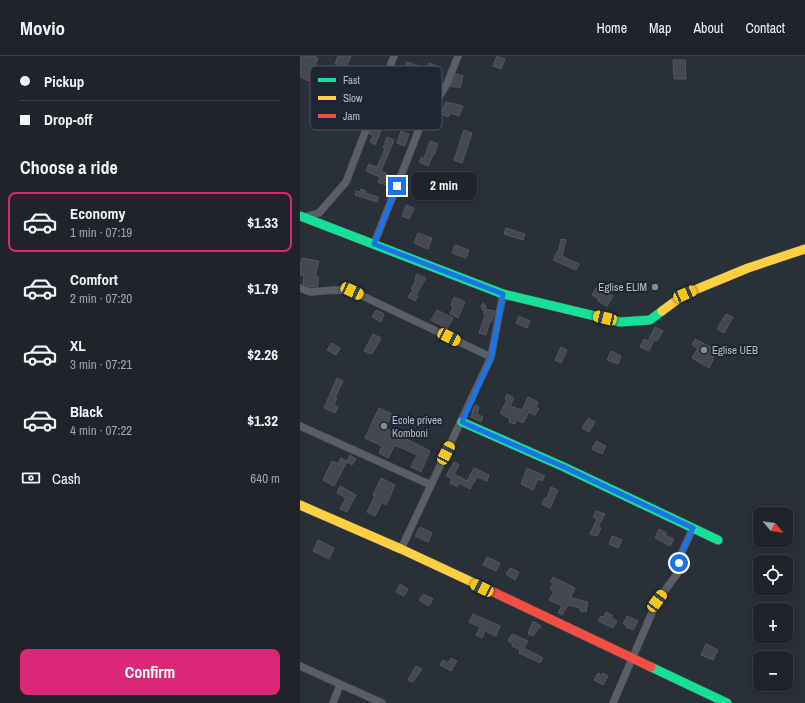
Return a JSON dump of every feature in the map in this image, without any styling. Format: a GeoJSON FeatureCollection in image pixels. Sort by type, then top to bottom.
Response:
{"type":"FeatureCollection","features":[{"type":"Feature","properties":{"kind":"street"},"geometry":{"type":"LineString","coordinates":[[390,66],[394,56]]}},
{"type":"Feature","properties":{"kind":"street"},"geometry":{"type":"LineString","coordinates":[[442,92],[447,84],[458,56]]}},
{"type":"Feature","properties":{"kind":"street"},"geometry":{"type":"LineString","coordinates":[[301,217],[319,213],[346,182],[366,130]]}},
{"type":"Feature","properties":{"kind":"street"},"geometry":{"type":"LineString","coordinates":[[374,244],[419,130]]}},
{"type":"Feature","properties":{"kind":"street"},"geometry":{"type":"LineString","coordinates":[[301,217],[503,294],[620,322],[647,321],[685,294],[748,268],[805,249]]}},
{"type":"Feature","properties":{"kind":"street"},"geometry":{"type":"LineString","coordinates":[[300,288],[310,292],[335,290],[352,291],[491,358]]}},
{"type":"Feature","properties":{"kind":"street"},"geometry":{"type":"LineString","coordinates":[[401,549],[491,358],[503,294]]}},
{"type":"Feature","properties":{"kind":"street"},"geometry":{"type":"LineString","coordinates":[[462,422],[564,467],[718,540]]}},
{"type":"Feature","properties":{"kind":"street"},"geometry":{"type":"LineString","coordinates":[[300,426],[431,485]]}},
{"type":"Feature","properties":{"kind":"street"},"geometry":{"type":"LineString","coordinates":[[300,506],[401,549],[727,703]]}},
{"type":"Feature","properties":{"kind":"street"},"geometry":{"type":"LineString","coordinates":[[614,703],[657,601],[677,574],[682,552],[693,528]]}},
{"type":"Feature","properties":{"kind":"street"},"geometry":{"type":"LineString","coordinates":[[300,666],[382,703]]}},
{"type":"Feature","properties":{"kind":"street"},"geometry":{"type":"LineString","coordinates":[[333,703],[340,685]]}},
{"type":"Feature","properties":{"kind":"building"},"geometry":{"type":"Polygon","coordinates":[[[300,56],[314,56],[318,58],[315,66],[310,66],[309,81],[300,77],[300,56]]]}},
{"type":"Feature","properties":{"kind":"building"},"geometry":{"type":"Polygon","coordinates":[[[338,56],[351,56],[347,66],[335,64],[338,56]]]}},
{"type":"Feature","properties":{"kind":"building"},"geometry":{"type":"Polygon","coordinates":[[[497,56],[505,59],[501,69],[493,66],[497,56]]]}},
{"type":"Feature","properties":{"kind":"building"},"geometry":{"type":"Polygon","coordinates":[[[673,60],[685,60],[686,79],[674,79],[673,60]]]}},
{"type":"Feature","properties":{"kind":"building"},"geometry":{"type":"Polygon","coordinates":[[[407,62],[418,66],[406,66],[407,62]]]}},
{"type":"Feature","properties":{"kind":"building"},"geometry":{"type":"Polygon","coordinates":[[[429,63],[436,66],[428,66],[429,63]]]}},
{"type":"Feature","properties":{"kind":"building"},"geometry":{"type":"Polygon","coordinates":[[[456,74],[463,76],[460,88],[451,86],[456,74]]]}},
{"type":"Feature","properties":{"kind":"building"},"geometry":{"type":"Polygon","coordinates":[[[446,102],[463,106],[459,116],[450,113],[448,117],[442,114],[446,102]]]}},
{"type":"Feature","properties":{"kind":"building"},"geometry":{"type":"Polygon","coordinates":[[[371,130],[381,131],[375,145],[370,142],[373,135],[369,134],[371,130]]]}},
{"type":"Feature","properties":{"kind":"building"},"geometry":{"type":"Polygon","coordinates":[[[464,130],[472,133],[462,163],[454,160],[464,130]]]}},
{"type":"Feature","properties":{"kind":"building"},"geometry":{"type":"Polygon","coordinates":[[[401,131],[409,134],[405,146],[397,143],[401,131]]]}},
{"type":"Feature","properties":{"kind":"building"},"geometry":{"type":"Polygon","coordinates":[[[387,137],[394,140],[381,171],[394,178],[391,187],[378,182],[380,177],[366,171],[369,164],[377,167],[385,149],[383,148],[387,137]]]}},
{"type":"Feature","properties":{"kind":"building"},"geometry":{"type":"Polygon","coordinates":[[[430,141],[438,144],[428,166],[419,162],[422,157],[424,158],[430,141]]]}},
{"type":"Feature","properties":{"kind":"building"},"geometry":{"type":"Polygon","coordinates":[[[447,174],[456,178],[452,189],[443,185],[447,174]]]}},
{"type":"Feature","properties":{"kind":"building"},"geometry":{"type":"Polygon","coordinates":[[[361,189],[366,191],[365,193],[378,197],[377,202],[355,195],[356,191],[360,192],[361,189]]]}},
{"type":"Feature","properties":{"kind":"building"},"geometry":{"type":"Polygon","coordinates":[[[406,205],[414,208],[409,219],[402,216],[406,205]]]}},
{"type":"Feature","properties":{"kind":"building"},"geometry":{"type":"Polygon","coordinates":[[[506,228],[525,234],[523,240],[504,234],[506,228]]]}},
{"type":"Feature","properties":{"kind":"building"},"geometry":{"type":"Polygon","coordinates":[[[418,233],[432,238],[428,249],[414,243],[418,233]]]}},
{"type":"Feature","properties":{"kind":"building"},"geometry":{"type":"Polygon","coordinates":[[[561,239],[566,240],[562,256],[579,264],[576,270],[553,260],[559,249],[561,239]]]}},
{"type":"Feature","properties":{"kind":"building"},"geometry":{"type":"Polygon","coordinates":[[[455,245],[469,250],[466,258],[452,253],[455,245]]]}},
{"type":"Feature","properties":{"kind":"building"},"geometry":{"type":"Polygon","coordinates":[[[302,258],[319,261],[315,276],[318,276],[318,286],[311,287],[303,284],[304,276],[300,275],[302,258]]]}},
{"type":"Feature","properties":{"kind":"building"},"geometry":{"type":"Polygon","coordinates":[[[417,274],[426,278],[416,295],[418,296],[415,301],[408,297],[413,290],[411,289],[416,280],[417,274]]]}},
{"type":"Feature","properties":{"kind":"building"},"geometry":{"type":"Polygon","coordinates":[[[596,288],[613,296],[607,306],[598,301],[599,299],[592,295],[596,288]]]}},
{"type":"Feature","properties":{"kind":"building"},"geometry":{"type":"Polygon","coordinates":[[[454,297],[465,302],[458,318],[450,314],[454,297]]]}},
{"type":"Feature","properties":{"kind":"building"},"geometry":{"type":"Polygon","coordinates":[[[483,303],[486,306],[485,309],[495,311],[486,335],[479,333],[485,315],[481,306],[483,303]]]}},
{"type":"Feature","properties":{"kind":"building"},"geometry":{"type":"Polygon","coordinates":[[[376,310],[384,314],[381,322],[372,317],[376,310]]]}},
{"type":"Feature","properties":{"kind":"building"},"geometry":{"type":"Polygon","coordinates":[[[437,310],[453,318],[447,329],[431,320],[437,310]]]}},
{"type":"Feature","properties":{"kind":"building"},"geometry":{"type":"Polygon","coordinates":[[[726,314],[733,317],[724,333],[717,329],[726,314]]]}},
{"type":"Feature","properties":{"kind":"building"},"geometry":{"type":"Polygon","coordinates":[[[519,316],[530,321],[527,328],[516,323],[519,316]]]}},
{"type":"Feature","properties":{"kind":"building"},"geometry":{"type":"Polygon","coordinates":[[[655,327],[663,331],[657,341],[654,340],[649,351],[640,347],[644,339],[648,341],[655,327]]]}},
{"type":"Feature","properties":{"kind":"building"},"geometry":{"type":"Polygon","coordinates":[[[373,334],[381,338],[372,354],[364,351],[373,334]]]}},
{"type":"Feature","properties":{"kind":"building"},"geometry":{"type":"Polygon","coordinates":[[[695,339],[716,350],[709,368],[692,358],[698,348],[692,345],[695,339]]]}},
{"type":"Feature","properties":{"kind":"building"},"geometry":{"type":"Polygon","coordinates":[[[331,343],[340,348],[336,355],[327,350],[331,343]]]}},
{"type":"Feature","properties":{"kind":"building"},"geometry":{"type":"Polygon","coordinates":[[[561,347],[567,350],[561,363],[555,360],[561,347]]]}},
{"type":"Feature","properties":{"kind":"building"},"geometry":{"type":"Polygon","coordinates":[[[611,351],[621,356],[618,364],[607,360],[611,351]]]}},
{"type":"Feature","properties":{"kind":"building"},"geometry":{"type":"Polygon","coordinates":[[[337,378],[343,381],[335,398],[337,398],[334,405],[338,407],[335,413],[324,408],[337,378]]]}},
{"type":"Feature","properties":{"kind":"building"},"geometry":{"type":"Polygon","coordinates":[[[507,394],[514,398],[510,406],[522,410],[528,397],[538,402],[536,407],[539,409],[535,415],[529,412],[523,423],[517,420],[515,424],[509,422],[510,419],[500,413],[507,400],[505,399],[507,394]]]}},
{"type":"Feature","properties":{"kind":"building"},"geometry":{"type":"Polygon","coordinates":[[[476,405],[479,407],[477,414],[483,417],[481,422],[471,417],[474,406],[476,405]]]}},
{"type":"Feature","properties":{"kind":"building"},"geometry":{"type":"Polygon","coordinates":[[[379,408],[392,414],[385,428],[430,451],[421,472],[411,467],[417,455],[395,445],[388,458],[379,453],[382,446],[365,438],[379,408]]]}},
{"type":"Feature","properties":{"kind":"building"},"geometry":{"type":"Polygon","coordinates":[[[588,418],[595,422],[589,432],[582,428],[588,418]]]}},
{"type":"Feature","properties":{"kind":"building"},"geometry":{"type":"Polygon","coordinates":[[[596,441],[606,446],[602,454],[592,449],[596,441]]]}},
{"type":"Feature","properties":{"kind":"building"},"geometry":{"type":"Polygon","coordinates":[[[350,455],[356,459],[352,465],[347,462],[334,486],[323,480],[332,461],[338,464],[341,458],[347,461],[350,455]]]}},
{"type":"Feature","properties":{"kind":"building"},"geometry":{"type":"Polygon","coordinates":[[[454,462],[459,465],[454,474],[467,481],[474,468],[489,475],[487,481],[477,477],[470,489],[459,483],[457,487],[450,483],[452,479],[446,476],[454,462]]]}},
{"type":"Feature","properties":{"kind":"building"},"geometry":{"type":"Polygon","coordinates":[[[527,468],[545,476],[542,481],[538,479],[533,490],[521,484],[527,468]]]}},
{"type":"Feature","properties":{"kind":"building"},"geometry":{"type":"Polygon","coordinates":[[[381,478],[395,485],[386,505],[382,502],[375,516],[367,512],[375,496],[373,495],[381,478]]]}},
{"type":"Feature","properties":{"kind":"building"},"geometry":{"type":"Polygon","coordinates":[[[340,486],[356,495],[347,512],[340,509],[346,498],[337,493],[340,486]]]}},
{"type":"Feature","properties":{"kind":"building"},"geometry":{"type":"Polygon","coordinates":[[[551,487],[558,490],[550,508],[542,504],[545,498],[547,498],[551,487]]]}},
{"type":"Feature","properties":{"kind":"building"},"geometry":{"type":"Polygon","coordinates":[[[596,511],[605,514],[598,527],[601,528],[597,536],[590,534],[597,519],[593,517],[596,511]]]}},
{"type":"Feature","properties":{"kind":"building"},"geometry":{"type":"Polygon","coordinates":[[[420,527],[432,533],[428,542],[415,536],[420,527]]]}},
{"type":"Feature","properties":{"kind":"building"},"geometry":{"type":"Polygon","coordinates":[[[659,529],[667,533],[665,535],[674,539],[670,546],[655,538],[659,529]]]}},
{"type":"Feature","properties":{"kind":"building"},"geometry":{"type":"Polygon","coordinates":[[[612,536],[622,540],[618,548],[609,544],[612,536]]]}},
{"type":"Feature","properties":{"kind":"building"},"geometry":{"type":"Polygon","coordinates":[[[318,540],[334,548],[329,559],[313,551],[318,540]]]}},
{"type":"Feature","properties":{"kind":"building"},"geometry":{"type":"Polygon","coordinates":[[[487,557],[500,563],[496,571],[483,565],[487,557]]]}},
{"type":"Feature","properties":{"kind":"building"},"geometry":{"type":"Polygon","coordinates":[[[510,568],[519,572],[515,580],[506,574],[510,568]]]}},
{"type":"Feature","properties":{"kind":"building"},"geometry":{"type":"Polygon","coordinates":[[[553,577],[575,588],[571,597],[588,602],[586,612],[580,611],[580,608],[568,605],[562,615],[558,613],[562,606],[549,600],[554,591],[550,589],[553,583],[551,582],[553,577]]]}},
{"type":"Feature","properties":{"kind":"building"},"geometry":{"type":"Polygon","coordinates":[[[400,584],[408,589],[404,596],[396,592],[400,584]]]}},
{"type":"Feature","properties":{"kind":"building"},"geometry":{"type":"Polygon","coordinates":[[[423,594],[433,599],[429,606],[419,600],[423,594]]]}},
{"type":"Feature","properties":{"kind":"building"},"geometry":{"type":"Polygon","coordinates":[[[606,612],[613,616],[612,618],[617,621],[613,628],[598,621],[601,616],[604,617],[606,612]]]}},
{"type":"Feature","properties":{"kind":"building"},"geometry":{"type":"Polygon","coordinates":[[[473,614],[500,626],[496,636],[485,631],[482,638],[476,635],[480,627],[469,622],[473,614]]]}},
{"type":"Feature","properties":{"kind":"building"},"geometry":{"type":"Polygon","coordinates":[[[627,616],[638,621],[633,630],[623,624],[627,616]]]}},
{"type":"Feature","properties":{"kind":"building"},"geometry":{"type":"Polygon","coordinates":[[[533,621],[541,626],[533,636],[528,634],[533,621]]]}},
{"type":"Feature","properties":{"kind":"building"},"geometry":{"type":"Polygon","coordinates":[[[512,634],[528,641],[524,648],[543,658],[540,663],[519,653],[520,650],[512,646],[513,644],[508,641],[512,634]]]}},
{"type":"Feature","properties":{"kind":"building"},"geometry":{"type":"Polygon","coordinates":[[[706,644],[718,650],[713,660],[701,655],[706,644]]]}},
{"type":"Feature","properties":{"kind":"building"},"geometry":{"type":"Polygon","coordinates":[[[451,658],[457,661],[451,671],[440,665],[443,660],[448,663],[451,658]]]}},
{"type":"Feature","properties":{"kind":"building"},"geometry":{"type":"Polygon","coordinates":[[[416,666],[422,669],[413,682],[408,680],[416,666]]]}},
{"type":"Feature","properties":{"kind":"building"},"geometry":{"type":"Polygon","coordinates":[[[598,673],[602,675],[603,673],[608,676],[603,685],[594,680],[598,673]]]}},
{"type":"Feature","properties":{"kind":"traffic: fast"},"geometry":{"type":"LineString","coordinates":[[300,216],[503,294],[620,322],[650,320],[662,311]]}},
{"type":"Feature","properties":{"kind":"traffic: fast"},"geometry":{"type":"LineString","coordinates":[[462,422],[564,467],[718,540]]}},
{"type":"Feature","properties":{"kind":"traffic: fast"},"geometry":{"type":"LineString","coordinates":[[651,667],[727,703]]}},
{"type":"Feature","properties":{"kind":"traffic: slow"},"geometry":{"type":"LineString","coordinates":[[662,311],[685,294],[748,268],[805,249]]}},
{"type":"Feature","properties":{"kind":"traffic: slow"},"geometry":{"type":"LineString","coordinates":[[300,505],[401,549],[489,590]]}},
{"type":"Feature","properties":{"kind":"traffic: jam"},"geometry":{"type":"LineString","coordinates":[[489,590],[651,667]]}},
{"type":"Feature","properties":{"kind":"place","name":"Eglise ELIM"},"geometry":{"type":"Point","coordinates":[655,287]}},
{"type":"Feature","properties":{"kind":"place","name":"Eglise UEB"},"geometry":{"type":"Point","coordinates":[704,350]}},
{"type":"Feature","properties":{"kind":"place","name":"Ecole privee Komboni"},"geometry":{"type":"Point","coordinates":[384,426]}},
{"type":"Feature","properties":{"kind":"route"},"geometry":{"type":"LineString","coordinates":[[397,186],[374,244],[503,294],[491,358],[462,422],[564,467],[693,528],[682,552],[679,563]]}}]}
